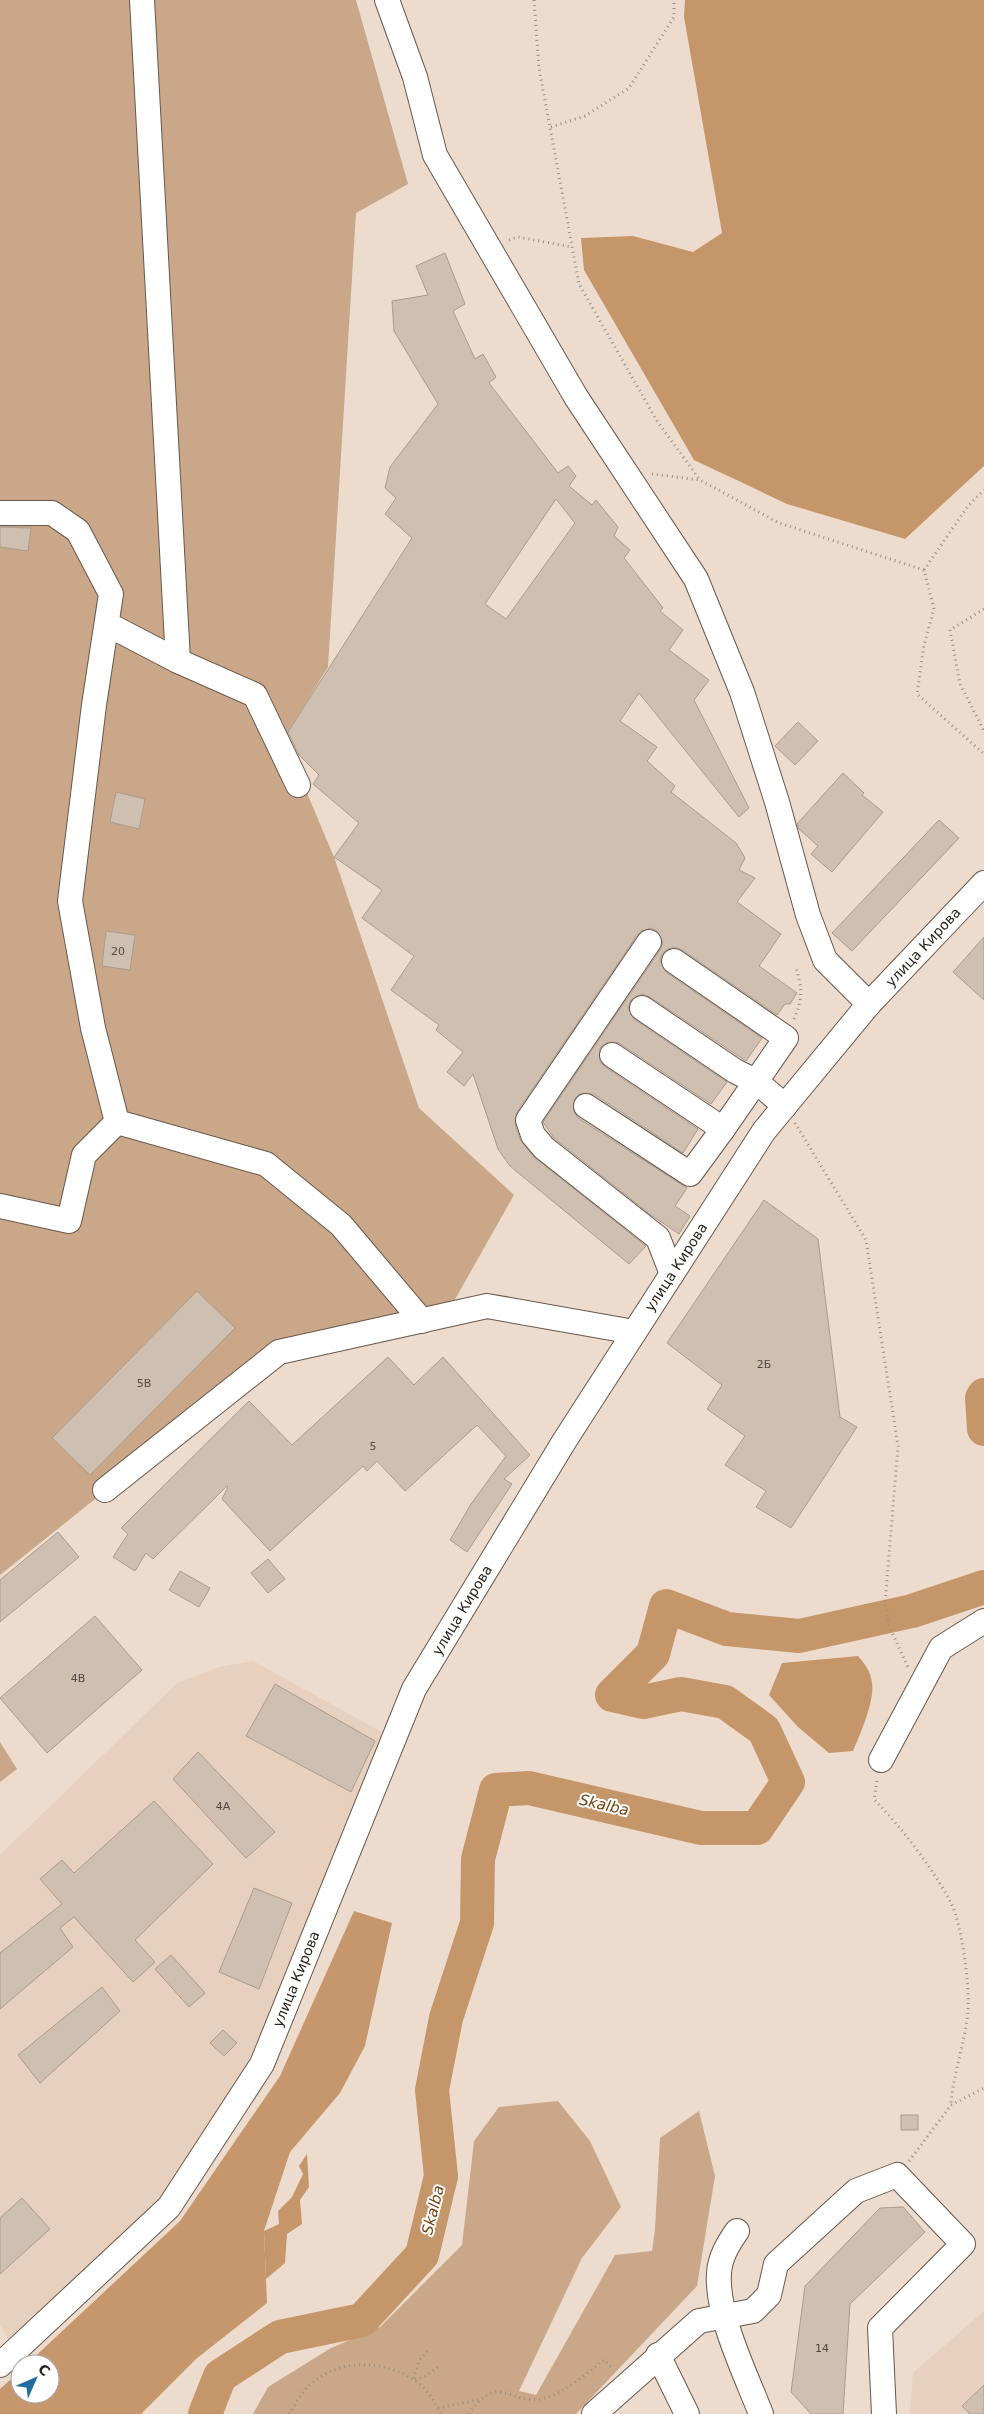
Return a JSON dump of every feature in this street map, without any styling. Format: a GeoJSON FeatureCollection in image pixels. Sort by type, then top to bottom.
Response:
{"type":"FeatureCollection","features":[{"type":"Feature","properties":{"kind":"street"},"geometry":{"type":"LineString","coordinates":[[142,0],[178,661]]}},
{"type":"Feature","properties":{"kind":"street"},"geometry":{"type":"LineString","coordinates":[[387,0],[415,77],[435,154],[576,397],[700,588],[742,692],[777,802],[808,915],[825,960],[869,1004]]}},
{"type":"Feature","properties":{"kind":"street"},"geometry":{"type":"LineString","coordinates":[[0,513],[52,513],[78,531],[111,594],[94,705],[70,901],[93,1028],[117,1122]]}},
{"type":"Feature","properties":{"kind":"street"},"geometry":{"type":"LineString","coordinates":[[106,624],[178,661],[255,695],[298,785]]}},
{"type":"Feature","properties":{"kind":"street","name":"улица Кирова"},"geometry":{"type":"LineString","coordinates":[[0,2365],[169,2207],[262,2064],[414,1689],[560,1447],[764,1131],[869,1004],[984,882]]}},
{"type":"Feature","properties":{"kind":"street"},"geometry":{"type":"LineString","coordinates":[[649,942],[528,1120],[533,1135],[544,1148],[658,1238],[672,1274]]}},
{"type":"Feature","properties":{"kind":"street"},"geometry":{"type":"LineString","coordinates":[[586,1106],[690,1174],[757,1082],[786,1038],[674,961]]}},
{"type":"Feature","properties":{"kind":"street"},"geometry":{"type":"LineString","coordinates":[[642,1008],[735,1072],[757,1082],[785,1106]]}},
{"type":"Feature","properties":{"kind":"street"},"geometry":{"type":"LineString","coordinates":[[612,1055],[723,1129]]}},
{"type":"Feature","properties":{"kind":"street"},"geometry":{"type":"LineString","coordinates":[[0,1206],[69,1221],[84,1156],[117,1122]]}},
{"type":"Feature","properties":{"kind":"street"},"geometry":{"type":"LineString","coordinates":[[117,1122],[266,1164],[341,1225],[422,1321]]}},
{"type":"Feature","properties":{"kind":"street"},"geometry":{"type":"LineString","coordinates":[[105,1490],[279,1352],[487,1306],[634,1332]]}},
{"type":"Feature","properties":{"kind":"street"},"geometry":{"type":"LineString","coordinates":[[881,1760],[917,1688],[941,1648],[984,1621]]}},
{"type":"Feature","properties":{"kind":"street"},"geometry":{"type":"LineString","coordinates":[[594,2414],[658,2355],[699,2321],[753,2311],[769,2295],[776,2264],[856,2191],[897,2175],[963,2244],[880,2328],[884,2414]]}},
{"type":"Feature","properties":{"kind":"street"},"geometry":{"type":"LineString","coordinates":[[737,2231],[726,2247],[719,2273],[724,2315],[761,2414]]}},
{"type":"Feature","properties":{"kind":"street"},"geometry":{"type":"LineString","coordinates":[[658,2355],[687,2414]]}},
{"type":"Feature","properties":{"kind":"path"},"geometry":{"type":"LineString","coordinates":[[534,0],[540,68],[579,284],[657,421],[700,480]]}},
{"type":"Feature","properties":{"kind":"path"},"geometry":{"type":"LineString","coordinates":[[551,126],[585,116],[629,88],[674,17],[674,0]]}},
{"type":"Feature","properties":{"kind":"path"},"geometry":{"type":"LineString","coordinates":[[489,246],[518,237],[572,247]]}},
{"type":"Feature","properties":{"kind":"path"},"geometry":{"type":"LineString","coordinates":[[622,468],[666,477],[700,480],[779,523],[924,570]]}},
{"type":"Feature","properties":{"kind":"path"},"geometry":{"type":"LineString","coordinates":[[984,490],[968,506],[924,570],[934,609],[924,645],[917,694],[984,754]]}},
{"type":"Feature","properties":{"kind":"path"},"geometry":{"type":"LineString","coordinates":[[984,609],[950,630],[960,684],[984,731]]}},
{"type":"Feature","properties":{"kind":"path"},"geometry":{"type":"LineString","coordinates":[[786,1038],[801,996],[802,988],[796,967]]}},
{"type":"Feature","properties":{"kind":"path"},"geometry":{"type":"LineString","coordinates":[[785,1106],[866,1240],[898,1446],[885,1604],[889,1626],[917,1688]]}},
{"type":"Feature","properties":{"kind":"path"},"geometry":{"type":"LineString","coordinates":[[874,1799],[904,1833],[952,1904],[961,1938],[969,1986],[968,2008],[951,2105]]}},
{"type":"Feature","properties":{"kind":"path"},"geometry":{"type":"LineString","coordinates":[[897,2175],[951,2105],[984,2088]]}},
{"type":"Feature","properties":{"kind":"path"},"geometry":{"type":"LineString","coordinates":[[413,2380],[419,2361],[427,2351]]}},
{"type":"Feature","properties":{"kind":"path"},"geometry":{"type":"LineString","coordinates":[[438,2408],[478,2400],[496,2392],[508,2392],[527,2400],[542,2399],[574,2383],[604,2360],[627,2383]]}},
{"type":"Feature","properties":{"kind":"path"},"geometry":{"type":"LineString","coordinates":[[289,2414],[304,2390],[325,2374],[345,2366],[366,2364],[389,2367],[413,2380],[432,2398],[441,2414]]}},
{"type":"Feature","properties":{"kind":"path"},"geometry":{"type":"LineString","coordinates":[[413,2380],[424,2378],[441,2365]]}},
{"type":"Feature","properties":{"kind":"path"},"geometry":{"type":"LineString","coordinates":[[469,2414],[478,2400]]}},
{"type":"Feature","properties":{"kind":"shaded area"},"geometry":{"type":"Polygon","coordinates":[[[0,0],[356,0],[408,184],[356,213],[328,667],[284,739],[334,857],[419,1108],[514,1195],[449,1310],[279,1352],[0,1575],[0,0]]]}},
{"type":"Feature","properties":{"kind":"shaded area"},"geometry":{"type":"Polygon","coordinates":[[[685,0],[984,0],[984,466],[905,539],[787,504],[694,460],[584,270],[581,238],[633,236],[693,252],[722,233],[684,17],[685,0]]]}},
{"type":"Feature","properties":{"kind":"shaded area"},"geometry":{"type":"Polygon","coordinates":[[[858,1656],[867,1668],[871,1679],[872,1690],[869,1708],[853,1751],[829,1753],[798,1727],[769,1695],[782,1663],[858,1656]]]}},
{"type":"Feature","properties":{"kind":"shaded area"},"geometry":{"type":"Polygon","coordinates":[[[253,1661],[387,1735],[258,2057],[165,2201],[13,2350],[0,2324],[0,1855],[177,1683],[219,1667],[253,1661]]]}},
{"type":"Feature","properties":{"kind":"shaded area"},"geometry":{"type":"Polygon","coordinates":[[[0,1742],[17,1769],[0,1782],[0,1742]]]}},
{"type":"Feature","properties":{"kind":"shaded area"},"geometry":{"type":"Polygon","coordinates":[[[354,1911],[392,1923],[365,2046],[340,2093],[290,2152],[264,2231],[267,2303],[196,2359],[141,2414],[0,2414],[0,2389],[10,2380],[10,2404],[60,2404],[60,2354],[38,2354],[180,2221],[280,2076],[354,1911]]]}},
{"type":"Feature","properties":{"kind":"shaded area"},"geometry":{"type":"Polygon","coordinates":[[[558,2101],[590,2141],[621,2207],[582,2258],[519,2391],[536,2395],[615,2255],[652,2251],[660,2138],[699,2111],[715,2176],[697,2286],[576,2414],[253,2414],[268,2387],[331,2348],[380,2327],[462,2245],[474,2141],[499,2107],[558,2101]]]}},
{"type":"Feature","properties":{"kind":"shaded area"},"geometry":{"type":"Polygon","coordinates":[[[307,2154],[309,2187],[300,2200],[302,2224],[287,2234],[285,2263],[266,2279],[264,2231],[279,2224],[278,2211],[292,2197],[303,2174],[299,2166],[307,2154]]]}},
{"type":"Feature","properties":{"kind":"shaded area"},"geometry":{"type":"Polygon","coordinates":[[[984,2311],[984,2414],[910,2414],[913,2373],[984,2311]]]}},
{"type":"Feature","properties":{"kind":"building"},"geometry":{"type":"Polygon","coordinates":[[[445,253],[465,304],[453,311],[475,359],[483,354],[496,377],[489,383],[558,473],[568,466],[576,476],[569,486],[592,505],[596,500],[618,527],[614,536],[630,550],[624,558],[663,608],[660,611],[683,630],[669,650],[709,680],[694,700],[749,808],[739,817],[639,693],[620,721],[657,747],[647,761],[675,786],[671,792],[736,843],[745,858],[739,870],[755,878],[737,902],[781,934],[759,966],[797,993],[790,1004],[785,1004],[777,1015],[682,950],[675,947],[668,949],[662,954],[660,960],[666,972],[762,1038],[746,1061],[650,997],[642,994],[631,1000],[628,1008],[634,1019],[727,1082],[711,1104],[619,1043],[606,1043],[600,1048],[600,1061],[604,1066],[698,1129],[683,1153],[594,1094],[580,1094],[574,1099],[574,1112],[578,1118],[687,1188],[675,1206],[690,1216],[679,1234],[651,1215],[554,1138],[543,1122],[660,950],[663,943],[657,931],[650,928],[638,934],[517,1112],[515,1124],[520,1139],[534,1157],[646,1246],[629,1264],[510,1166],[498,1149],[473,1074],[464,1086],[447,1072],[463,1052],[436,1030],[439,1025],[391,990],[414,956],[362,918],[382,890],[334,857],[359,823],[313,784],[319,775],[299,755],[288,732],[412,538],[385,514],[396,498],[385,488],[390,467],[438,404],[394,331],[392,301],[428,295],[416,266],[445,253]],[[556,499],[485,604],[506,619],[575,523],[556,499]]]}},
{"type":"Feature","properties":{"kind":"building"},"geometry":{"type":"Polygon","coordinates":[[[0,527],[31,528],[28,551],[0,547],[0,527]]]}},
{"type":"Feature","properties":{"kind":"building"},"geometry":{"type":"Polygon","coordinates":[[[798,722],[818,741],[795,765],[775,746],[798,722]]]}},
{"type":"Feature","properties":{"kind":"building"},"geometry":{"type":"Polygon","coordinates":[[[843,773],[864,793],[862,795],[883,812],[832,872],[811,854],[818,846],[799,829],[797,824],[843,773]]]}},
{"type":"Feature","properties":{"kind":"building"},"geometry":{"type":"Polygon","coordinates":[[[116,792],[145,799],[139,829],[110,822],[116,792]]]}},
{"type":"Feature","properties":{"kind":"building"},"geometry":{"type":"Polygon","coordinates":[[[939,820],[959,838],[852,951],[832,933],[939,820]]]}},
{"type":"Feature","properties":{"kind":"building"},"geometry":{"type":"Polygon","coordinates":[[[106,931],[135,935],[130,970],[102,966],[106,931]]]}},
{"type":"Feature","properties":{"kind":"building"},"geometry":{"type":"Polygon","coordinates":[[[984,937],[984,1000],[953,972],[984,937]]]}},
{"type":"Feature","properties":{"kind":"building"},"geometry":{"type":"Polygon","coordinates":[[[764,1200],[818,1239],[840,1417],[857,1427],[791,1528],[756,1507],[766,1491],[725,1465],[745,1436],[707,1409],[722,1385],[667,1343],[764,1200]]]}},
{"type":"Feature","properties":{"kind":"building"},"geometry":{"type":"Polygon","coordinates":[[[197,1291],[235,1328],[90,1475],[52,1438],[197,1291]]]}},
{"type":"Feature","properties":{"kind":"building"},"geometry":{"type":"Polygon","coordinates":[[[388,1357],[414,1385],[443,1357],[530,1455],[504,1479],[512,1484],[467,1552],[450,1540],[471,1504],[506,1456],[477,1425],[405,1491],[377,1461],[367,1471],[363,1466],[270,1551],[222,1499],[227,1486],[153,1559],[146,1553],[135,1571],[113,1557],[128,1534],[121,1528],[249,1401],[292,1445],[388,1357]]]}},
{"type":"Feature","properties":{"kind":"building"},"geometry":{"type":"Polygon","coordinates":[[[58,1532],[79,1557],[0,1622],[0,1580],[58,1532]]]}},
{"type":"Feature","properties":{"kind":"building"},"geometry":{"type":"Polygon","coordinates":[[[268,1559],[285,1579],[268,1593],[251,1573],[268,1559]]]}},
{"type":"Feature","properties":{"kind":"building"},"geometry":{"type":"Polygon","coordinates":[[[180,1571],[210,1588],[199,1607],[169,1590],[180,1571]]]}},
{"type":"Feature","properties":{"kind":"building"},"geometry":{"type":"Polygon","coordinates":[[[95,1616],[142,1670],[47,1753],[0,1698],[95,1616]]]}},
{"type":"Feature","properties":{"kind":"building"},"geometry":{"type":"Polygon","coordinates":[[[275,1684],[375,1741],[351,1792],[246,1736],[275,1684]]]}},
{"type":"Feature","properties":{"kind":"building"},"geometry":{"type":"Polygon","coordinates":[[[198,1752],[275,1832],[246,1858],[173,1779],[198,1752]]]}},
{"type":"Feature","properties":{"kind":"building"},"geometry":{"type":"Polygon","coordinates":[[[154,1801],[213,1864],[135,1940],[155,1962],[133,1982],[74,1917],[60,1928],[73,1947],[0,2009],[0,1953],[62,1904],[40,1879],[62,1860],[74,1873],[154,1801]]]}},
{"type":"Feature","properties":{"kind":"building"},"geometry":{"type":"Polygon","coordinates":[[[254,1888],[292,1903],[259,1989],[219,1972],[254,1888]]]}},
{"type":"Feature","properties":{"kind":"building"},"geometry":{"type":"Polygon","coordinates":[[[171,1955],[205,1993],[189,2007],[155,1969],[171,1955]]]}},
{"type":"Feature","properties":{"kind":"building"},"geometry":{"type":"Polygon","coordinates":[[[102,1987],[120,2011],[40,2083],[18,2055],[102,1987]]]}},
{"type":"Feature","properties":{"kind":"building"},"geometry":{"type":"Polygon","coordinates":[[[223,2030],[237,2043],[224,2056],[210,2043],[223,2030]]]}},
{"type":"Feature","properties":{"kind":"building"},"geometry":{"type":"Polygon","coordinates":[[[901,2115],[918,2115],[918,2130],[901,2130],[901,2115]]]}},
{"type":"Feature","properties":{"kind":"building"},"geometry":{"type":"Polygon","coordinates":[[[22,2198],[50,2229],[0,2274],[0,2218],[22,2198]]]}},
{"type":"Feature","properties":{"kind":"building"},"geometry":{"type":"Polygon","coordinates":[[[903,2207],[925,2232],[850,2304],[843,2414],[811,2414],[791,2392],[805,2286],[880,2208],[903,2207]]]}},
{"type":"Feature","properties":{"kind":"building"},"geometry":{"type":"Polygon","coordinates":[[[984,2385],[984,2414],[970,2414],[962,2406],[984,2385]]]}},
{"type":"Feature","properties":{"kind":"waterway","name":"Skalba"},"geometry":{"type":"LineString","coordinates":[[984,1395],[982,1398],[984,1429]]}},
{"type":"Feature","properties":{"kind":"waterway","name":"Skalba"},"geometry":{"type":"LineString","coordinates":[[205,2414],[220,2376],[280,2337],[362,2320],[422,2255],[441,2176],[432,2090],[446,2018],[477,1923],[478,1859],[496,1790],[529,1788],[701,1828],[757,1828],[788,1782],[764,1730],[725,1702],[681,1694],[643,1702],[612,1695],[653,1654],[666,1606],[727,1629],[799,1636],[912,1611],[984,1587]]}}]}
